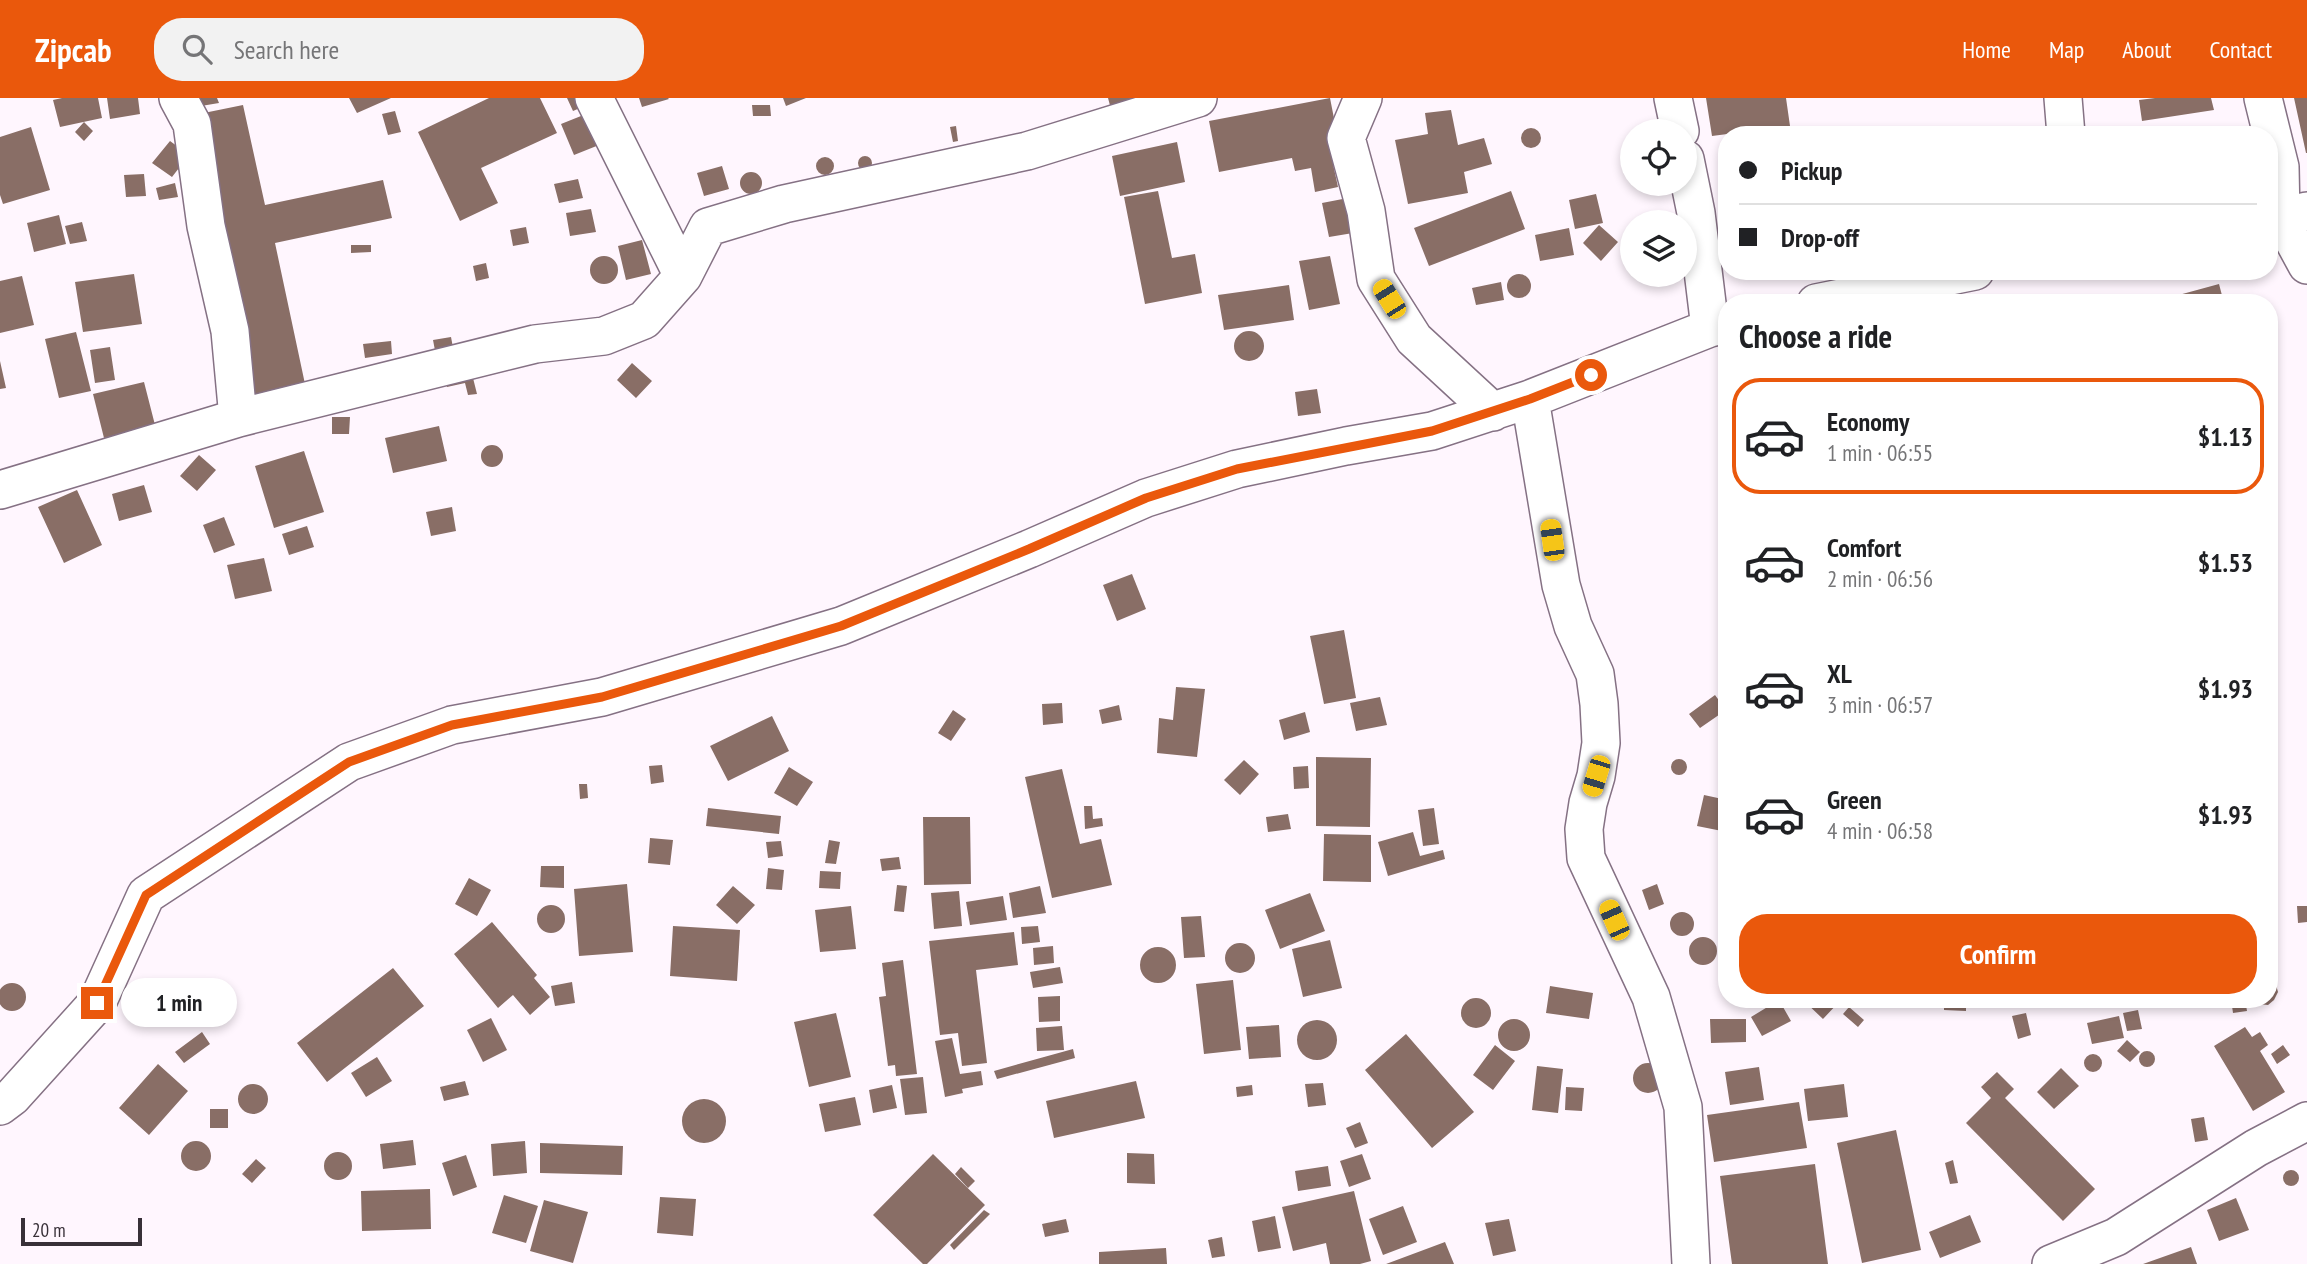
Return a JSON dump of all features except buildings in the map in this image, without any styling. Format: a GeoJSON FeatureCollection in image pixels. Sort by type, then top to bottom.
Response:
{"type":"FeatureCollection","features":[{"type":"Feature","properties":{"kind":"street"},"geometry":{"type":"LineString","coordinates":[[178,98],[192,124],[206,226],[230,331],[238,418]]}},
{"type":"Feature","properties":{"kind":"street"},"geometry":{"type":"LineString","coordinates":[[594,98],[682,276]]}},
{"type":"Feature","properties":{"kind":"street"},"geometry":{"type":"LineString","coordinates":[[0,490],[238,418],[535,344],[604,336],[644,320],[682,276],[708,227],[785,204],[1027,152],[1198,98]]}},
{"type":"Feature","properties":{"kind":"street"},"geometry":{"type":"LineString","coordinates":[[1363,98],[1346,138],[1366,211],[1376,279],[1414,338],[1493,412]]}},
{"type":"Feature","properties":{"kind":"street"},"geometry":{"type":"LineString","coordinates":[[1673,98],[1677,119]]}},
{"type":"Feature","properties":{"kind":"street"},"geometry":{"type":"LineString","coordinates":[[2063,98],[2065,126]]}},
{"type":"Feature","properties":{"kind":"street"},"geometry":{"type":"LineString","coordinates":[[2263,98],[2270,126]]}},
{"type":"Feature","properties":{"kind":"street"},"geometry":{"type":"LineString","coordinates":[[2278,159],[2286,216],[2307,265]]}},
{"type":"Feature","properties":{"kind":"street"},"geometry":{"type":"LineString","coordinates":[[1693,196],[1718,321]]}},
{"type":"Feature","properties":{"kind":"street"},"geometry":{"type":"LineString","coordinates":[[1861,294],[1930,280]]}},
{"type":"Feature","properties":{"kind":"street"},"geometry":{"type":"LineString","coordinates":[[0,1106],[12,1097],[97,1003],[146,895],[349,762],[452,725],[602,697],[841,626],[1146,498],[1237,469],[1432,431],[1530,399],[1718,326]]}},
{"type":"Feature","properties":{"kind":"street"},"geometry":{"type":"LineString","coordinates":[[1530,399],[1561,585],[1573,626],[1595,674],[1599,704],[1601,743],[1584,829],[1586,858],[1651,997],[1683,1107],[1691,1264]]}},
{"type":"Feature","properties":{"kind":"street"},"geometry":{"type":"LineString","coordinates":[[2050,1264],[2116,1237],[2256,1149],[2307,1121]]}},
{"type":"Feature","properties":{"kind":"route"},"geometry":{"type":"LineString","coordinates":[[97,1003],[146,895],[349,762],[452,725],[602,697],[841,626],[1146,498],[1237,469],[1432,431],[1530,399],[1591,375]]}}]}
